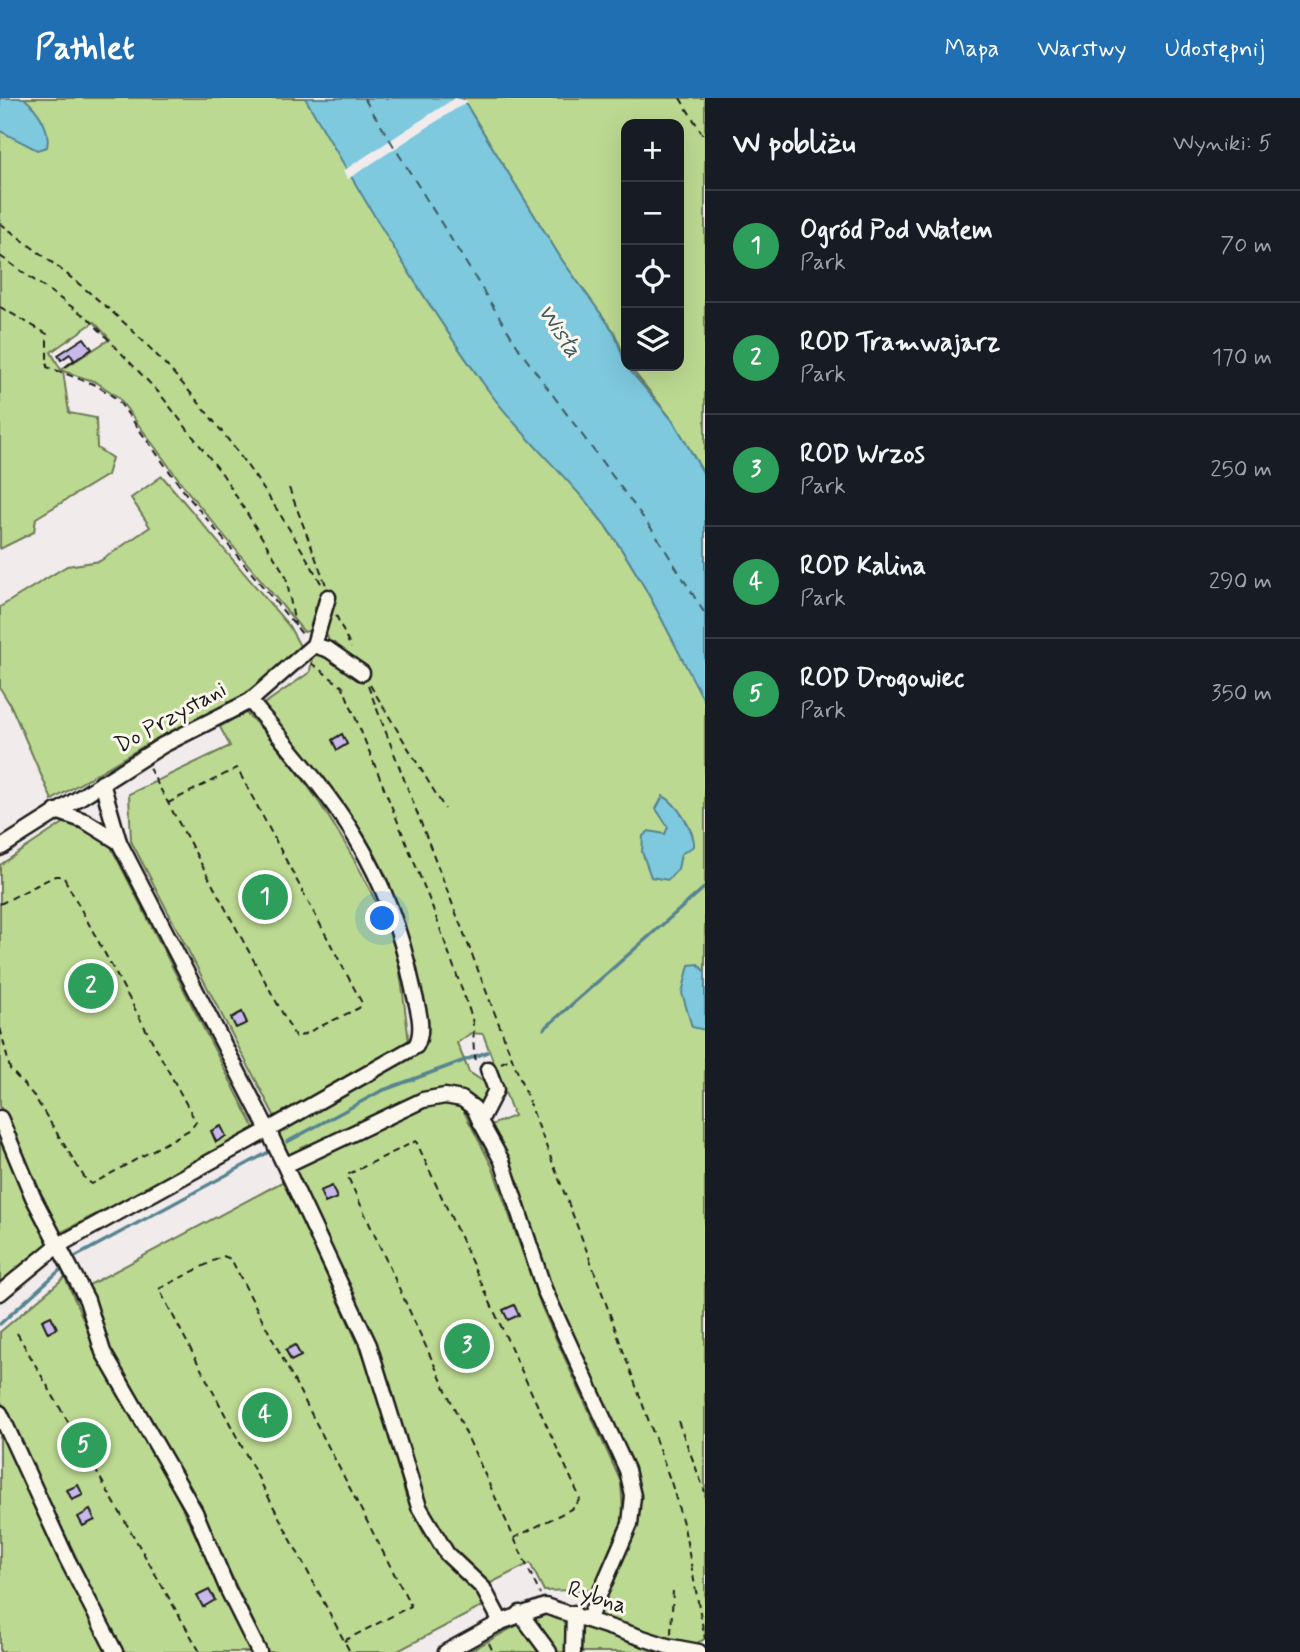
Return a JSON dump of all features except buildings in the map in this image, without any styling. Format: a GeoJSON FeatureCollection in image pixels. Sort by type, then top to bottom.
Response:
{"type":"FeatureCollection","features":[{"type":"Feature","properties":{"kind":"street"},"geometry":{"type":"LineString","coordinates":[[328,597],[314,645],[329,650],[362,673]]}},
{"type":"Feature","properties":{"kind":"street","name":"Do Przystani"},"geometry":{"type":"LineString","coordinates":[[0,848],[198,725],[250,701],[314,645]]}},
{"type":"Feature","properties":{"kind":"street"},"geometry":{"type":"LineString","coordinates":[[0,1293],[57,1245],[268,1130],[416,1046],[420,1039],[420,1021],[405,948],[383,884],[354,830],[334,802],[250,701]]}},
{"type":"Feature","properties":{"kind":"street"},"geometry":{"type":"LineString","coordinates":[[102,783],[119,842],[286,1165],[369,1346],[419,1507],[447,1555],[483,1588],[501,1622]]}},
{"type":"Feature","properties":{"kind":"street"},"geometry":{"type":"LineString","coordinates":[[56,811],[85,821],[119,842]]}},
{"type":"Feature","properties":{"kind":"street"},"geometry":{"type":"LineString","coordinates":[[480,1121],[496,1090],[487,1066]]}},
{"type":"Feature","properties":{"kind":"street"},"geometry":{"type":"LineString","coordinates":[[286,1165],[424,1100],[445,1097],[462,1099],[474,1108],[502,1161],[544,1289],[627,1470],[633,1496],[630,1524],[589,1618]]}},
{"type":"Feature","properties":{"kind":"street"},"geometry":{"type":"LineString","coordinates":[[0,1118],[57,1245],[87,1300],[103,1352],[195,1512],[228,1590],[259,1652]]}},
{"type":"Feature","properties":{"kind":"street"},"geometry":{"type":"LineString","coordinates":[[0,1413],[67,1559],[115,1652]]}},
{"type":"Feature","properties":{"kind":"street","name":"Rybna"},"geometry":{"type":"LineString","coordinates":[[446,1652],[501,1622],[545,1605],[667,1646],[699,1652]]}},
{"type":"Feature","properties":{"kind":"street"},"geometry":{"type":"LineString","coordinates":[[520,1613],[549,1652]]}},
{"type":"Feature","properties":{"kind":"street"},"geometry":{"type":"LineString","coordinates":[[573,1652],[574,1613]]}},
{"type":"Feature","properties":{"kind":"path"},"geometry":{"type":"LineString","coordinates":[[680,98],[705,138]]}},
{"type":"Feature","properties":{"kind":"path"},"geometry":{"type":"LineString","coordinates":[[0,223],[71,278],[165,365],[257,478],[328,597],[351,647]]}},
{"type":"Feature","properties":{"kind":"path"},"geometry":{"type":"LineString","coordinates":[[0,256],[89,320],[160,394],[223,475],[286,576],[295,626]]}},
{"type":"Feature","properties":{"kind":"path"},"geometry":{"type":"LineString","coordinates":[[0,307],[42,328],[47,334],[47,367],[96,386],[117,400],[186,494],[295,626],[314,645]]}},
{"type":"Feature","properties":{"kind":"path"},"geometry":{"type":"LineString","coordinates":[[289,488],[325,578],[328,597]]}},
{"type":"Feature","properties":{"kind":"path"},"geometry":{"type":"LineString","coordinates":[[302,656],[344,687],[445,942],[475,1028],[472,1047],[487,1066],[513,1058]]}},
{"type":"Feature","properties":{"kind":"path"},"geometry":{"type":"LineString","coordinates":[[362,673],[445,809]]}},
{"type":"Feature","properties":{"kind":"path"},"geometry":{"type":"LineString","coordinates":[[362,673],[513,1058],[672,1485],[684,1527],[705,1641]]}},
{"type":"Feature","properties":{"kind":"path"},"geometry":{"type":"LineString","coordinates":[[157,782],[168,803],[296,1038],[359,1008],[362,1003],[237,768],[168,803]]}},
{"type":"Feature","properties":{"kind":"path"},"geometry":{"type":"LineString","coordinates":[[0,904],[55,876],[63,876],[196,1122],[191,1129],[92,1184],[86,1180],[34,1096],[10,1069],[0,1027]]}},
{"type":"Feature","properties":{"kind":"path"},"geometry":{"type":"LineString","coordinates":[[513,1538],[575,1507],[580,1498],[416,1141],[347,1175],[513,1538],[545,1605]]}},
{"type":"Feature","properties":{"kind":"path"},"geometry":{"type":"LineString","coordinates":[[344,1641],[411,1606],[231,1259],[222,1255],[159,1289],[344,1641],[350,1652]]}},
{"type":"Feature","properties":{"kind":"path"},"geometry":{"type":"LineString","coordinates":[[17,1333],[200,1652]]}},
{"type":"Feature","properties":{"kind":"path"},"geometry":{"type":"LineString","coordinates":[[678,1421],[705,1492]]}},
{"type":"Feature","properties":{"kind":"path"},"geometry":{"type":"LineString","coordinates":[[667,1646],[674,1627],[673,1589]]}},
{"type":"Feature","properties":{"kind":"path"},"geometry":{"type":"LineString","coordinates":[[488,1641],[493,1652]]}},
{"type":"Feature","properties":{"kind":"green space"},"geometry":{"type":"Polygon","coordinates":[[[0,98],[307,98],[395,249],[492,395],[593,510],[625,554],[705,697],[705,1639],[691,1646],[680,1645],[595,1616],[637,1507],[550,1290],[509,1159],[491,1125],[514,1116],[483,1034],[471,1033],[457,1043],[469,1072],[484,1082],[490,1096],[484,1108],[449,1093],[298,1157],[285,1156],[275,1136],[281,1126],[423,1047],[418,984],[402,921],[390,890],[361,832],[344,805],[264,704],[310,672],[312,657],[331,645],[315,609],[311,630],[304,632],[188,492],[118,397],[96,382],[63,371],[69,413],[96,418],[97,448],[112,458],[107,475],[36,518],[34,532],[0,549],[0,98]],[[94,322],[51,352],[61,370],[110,339],[94,322]]]}},
{"type":"Feature","properties":{"kind":"green space"},"geometry":{"type":"Polygon","coordinates":[[[462,98],[705,98],[705,476],[674,422],[633,371],[684,371],[684,119],[621,119],[621,348],[614,332],[562,260],[462,98]]]}},
{"type":"Feature","properties":{"kind":"green space"},"geometry":{"type":"Polygon","coordinates":[[[162,476],[289,626],[300,646],[296,655],[251,693],[156,739],[52,800],[11,706],[0,688],[0,607],[67,566],[100,561],[150,527],[131,498],[162,476]]]}},
{"type":"Feature","properties":{"kind":"green space"},"geometry":{"type":"Polygon","coordinates":[[[245,712],[308,786],[345,843],[376,902],[397,958],[409,1042],[275,1117],[131,841],[129,794],[230,746],[220,727],[245,712]]]}},
{"type":"Feature","properties":{"kind":"green space"},"geometry":{"type":"Polygon","coordinates":[[[65,822],[94,831],[109,843],[256,1131],[60,1233],[0,1106],[0,865],[65,822]]]}},
{"type":"Feature","properties":{"kind":"green space"},"geometry":{"type":"Polygon","coordinates":[[[438,1100],[460,1104],[492,1166],[542,1308],[621,1482],[624,1527],[599,1589],[544,1591],[530,1563],[489,1584],[438,1534],[428,1520],[404,1448],[391,1385],[294,1169],[438,1100]]]}},
{"type":"Feature","properties":{"kind":"green space"},"geometry":{"type":"Polygon","coordinates":[[[0,1136],[52,1247],[0,1289],[0,1136]]]}},
{"type":"Feature","properties":{"kind":"green space"},"geometry":{"type":"Polygon","coordinates":[[[284,1181],[377,1386],[406,1497],[425,1536],[487,1604],[396,1652],[268,1652],[207,1525],[106,1343],[89,1285],[284,1181]]]}},
{"type":"Feature","properties":{"kind":"green space"},"geometry":{"type":"Polygon","coordinates":[[[65,1277],[108,1377],[173,1489],[252,1652],[122,1652],[0,1400],[0,1332],[65,1277]]]}},
{"type":"Feature","properties":{"kind":"green space"},"geometry":{"type":"Polygon","coordinates":[[[0,1427],[108,1652],[0,1652],[0,1427]]]}},
{"type":"Feature","properties":{"kind":"green space"},"geometry":{"type":"Polygon","coordinates":[[[542,1611],[568,1616],[572,1652],[554,1652],[528,1616],[542,1611]]]}},
{"type":"Feature","properties":{"kind":"green space"},"geometry":{"type":"Polygon","coordinates":[[[521,1623],[544,1652],[468,1652],[521,1623]]]}},
{"type":"Feature","properties":{"kind":"green space"},"geometry":{"type":"Polygon","coordinates":[[[576,1624],[677,1652],[576,1652],[576,1624]]]}},
{"type":"Feature","properties":{"kind":"water"},"geometry":{"type":"Polygon","coordinates":[[[0,98],[24,98],[29,103],[45,127],[47,147],[37,150],[0,131],[0,98]]]}},
{"type":"Feature","properties":{"kind":"water","name":"Wisła"},"geometry":{"type":"Polygon","coordinates":[[[305,98],[462,98],[562,260],[614,332],[621,352],[621,371],[630,371],[674,422],[705,476],[705,702],[653,603],[610,532],[491,394],[394,249],[305,98]]]}},
{"type":"Feature","properties":{"kind":"water"},"geometry":{"type":"Polygon","coordinates":[[[663,796],[684,818],[694,846],[681,854],[678,869],[668,880],[651,877],[642,852],[643,836],[649,831],[665,834],[668,827],[656,809],[663,796]]]}},
{"type":"Feature","properties":{"kind":"water"},"geometry":{"type":"Polygon","coordinates":[[[698,964],[705,972],[705,1030],[692,1027],[682,993],[689,965],[698,964]]]}},
{"type":"Feature","properties":{"kind":"pier"},"geometry":{"type":"Polygon","coordinates":[[[455,98],[468,101],[348,179],[343,171],[455,98]]]}},
{"type":"Feature","properties":{"kind":"waterway"},"geometry":{"type":"LineString","coordinates":[[544,1029],[705,887]]}},
{"type":"Feature","properties":{"kind":"waterway"},"geometry":{"type":"LineString","coordinates":[[287,1142],[381,1091],[487,1052]]}},
{"type":"Feature","properties":{"kind":"waterway"},"geometry":{"type":"LineString","coordinates":[[73,1258],[267,1153]]}},
{"type":"Feature","properties":{"kind":"waterway"},"geometry":{"type":"LineString","coordinates":[[0,1324],[60,1270]]}},
{"type":"Feature","properties":{"kind":"ferry route"},"geometry":{"type":"LineString","coordinates":[[364,98],[521,352],[656,535],[705,614]]}},
{"type":"Feature","properties":{"kind":"place","name":"Ogród Pod Wałem"},"geometry":{"type":"Point","coordinates":[265,897]}},
{"type":"Feature","properties":{"kind":"place","name":"ROD Tramwajarz"},"geometry":{"type":"Point","coordinates":[91,986]}},
{"type":"Feature","properties":{"kind":"place","name":"ROD Wrzos"},"geometry":{"type":"Point","coordinates":[467,1346]}},
{"type":"Feature","properties":{"kind":"place","name":"ROD Kalina"},"geometry":{"type":"Point","coordinates":[265,1415]}},
{"type":"Feature","properties":{"kind":"place","name":"ROD Drogowiec"},"geometry":{"type":"Point","coordinates":[84,1445]}}]}
